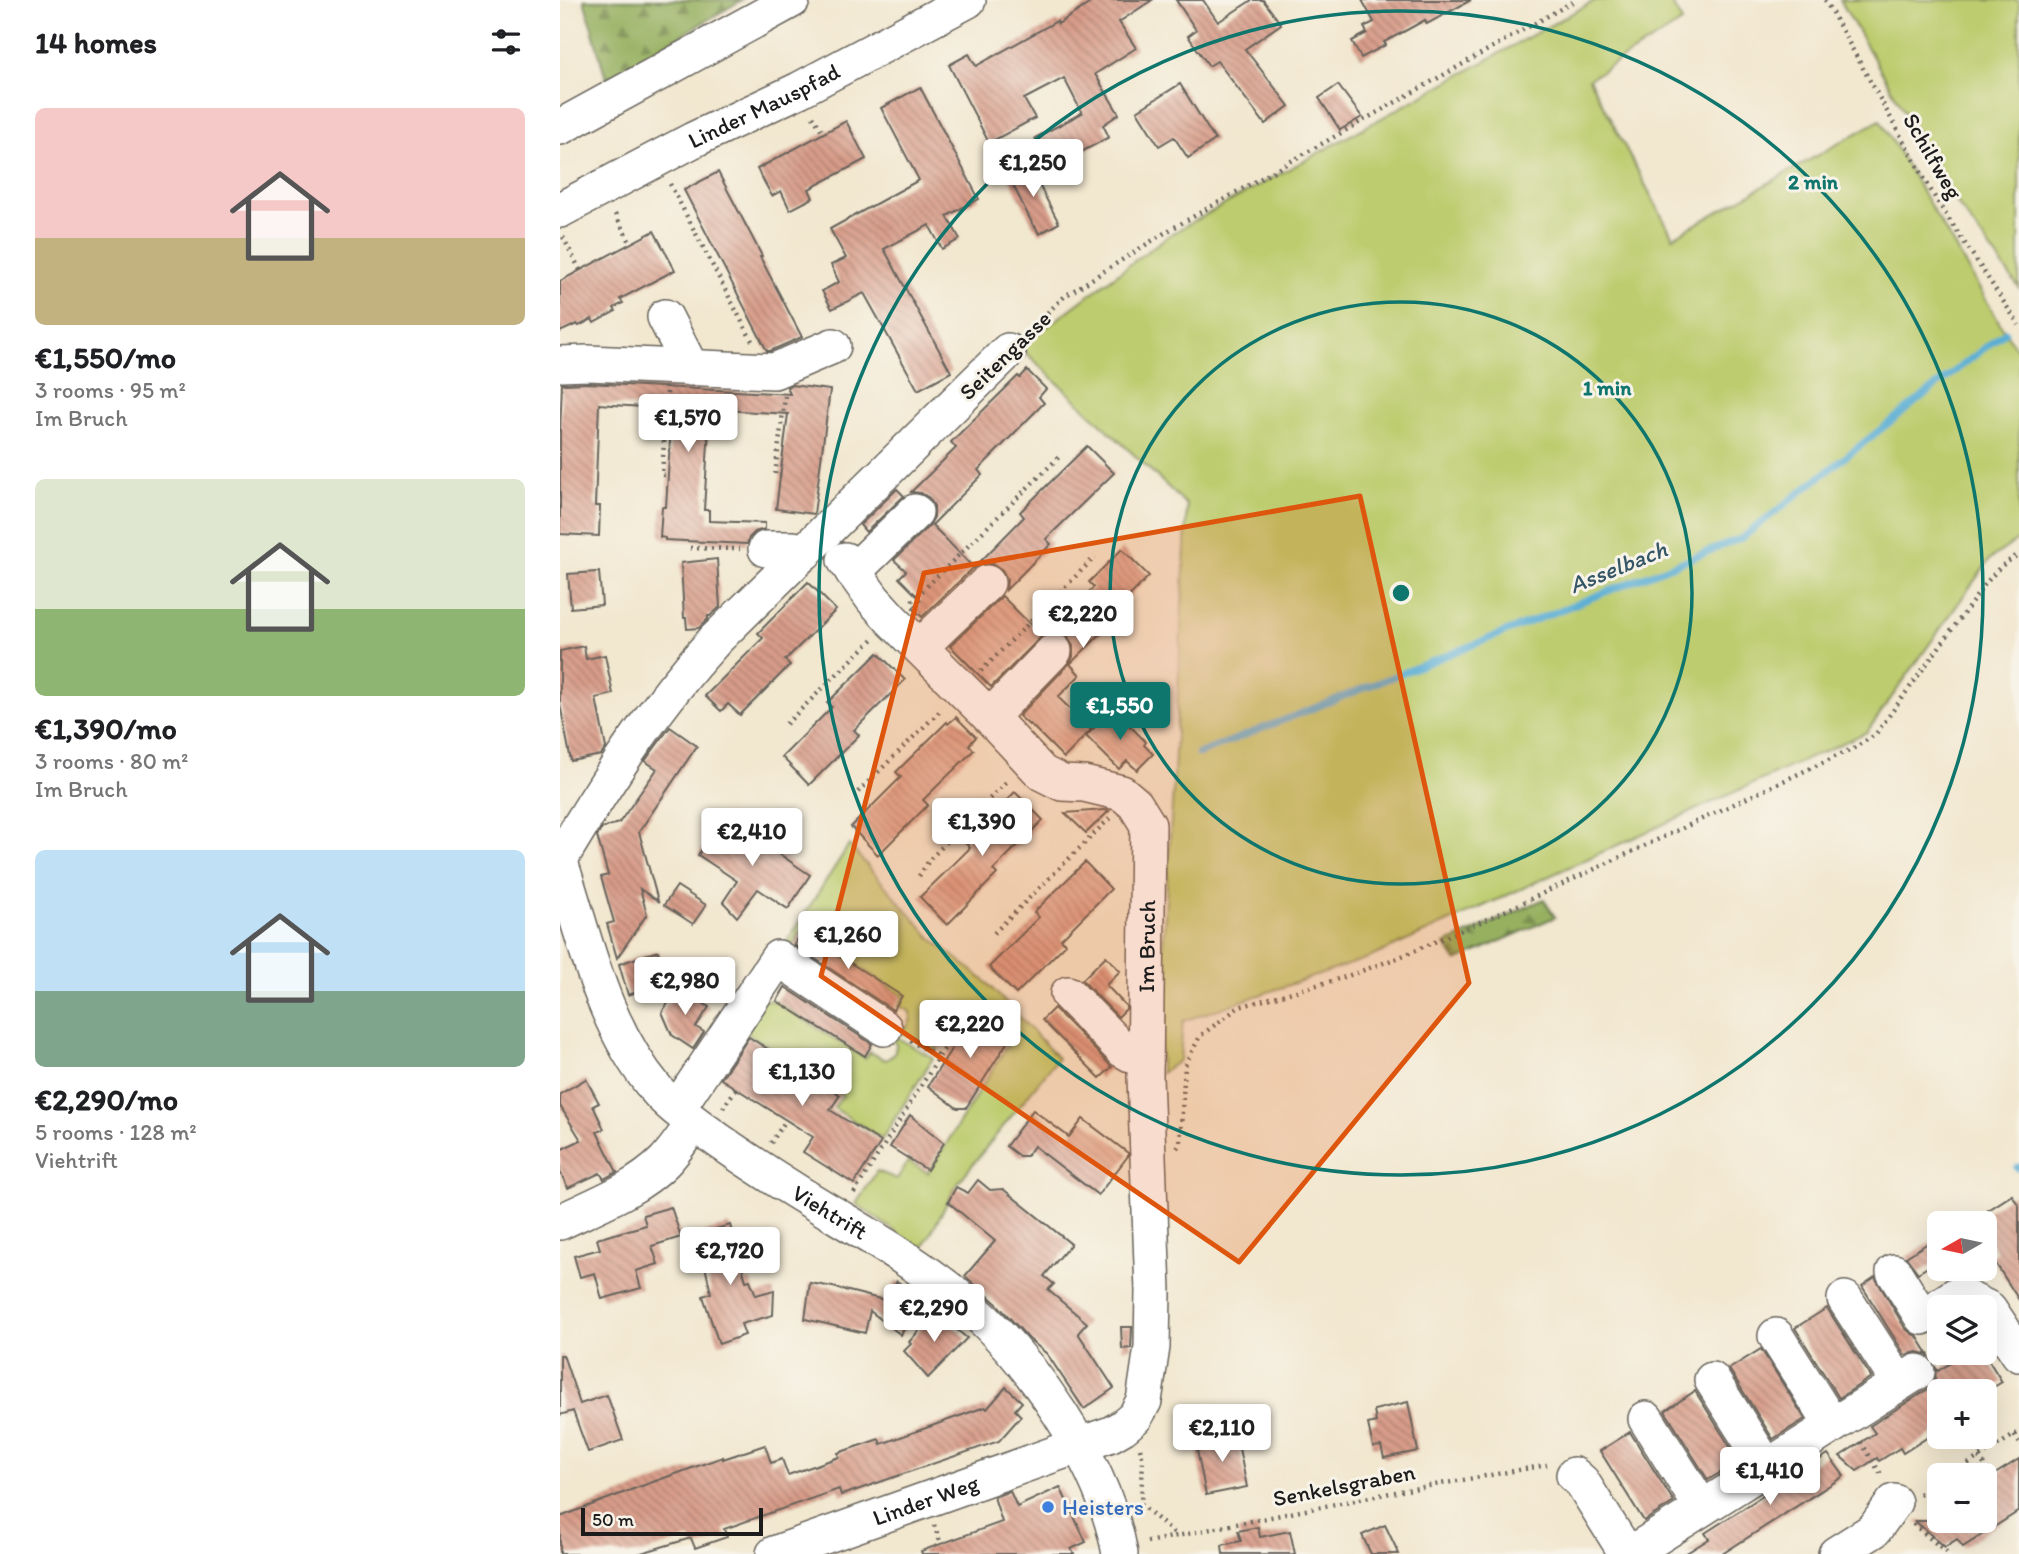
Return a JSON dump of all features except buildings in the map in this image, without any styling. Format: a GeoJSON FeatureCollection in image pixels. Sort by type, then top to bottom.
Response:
{"type":"FeatureCollection","features":[{"type":"Feature","properties":{"kind":"street"},"geometry":{"type":"LineString","coordinates":[[560,127],[792,0]]}},
{"type":"Feature","properties":{"kind":"street","name":"Linder Mauspfad"},"geometry":{"type":"LineString","coordinates":[[562,209],[657,158],[799,90],[968,0]]}},
{"type":"Feature","properties":{"kind":"street"},"geometry":{"type":"LineString","coordinates":[[665,317],[679,367]]}},
{"type":"Feature","properties":{"kind":"street"},"geometry":{"type":"LineString","coordinates":[[560,364],[774,372],[833,346]]}},
{"type":"Feature","properties":{"kind":"street","name":"Seitengasse"},"geometry":{"type":"LineString","coordinates":[[560,864],[596,798],[684,674],[715,640],[1008,351]]}},
{"type":"Feature","properties":{"kind":"street"},"geometry":{"type":"LineString","coordinates":[[915,512],[849,566],[873,599],[1042,773],[1062,783],[1084,784],[1122,793]]}},
{"type":"Feature","properties":{"kind":"street"},"geometry":{"type":"LineString","coordinates":[[766,549],[805,552]]}},
{"type":"Feature","properties":{"kind":"street"},"geometry":{"type":"LineString","coordinates":[[920,647],[986,583]]}},
{"type":"Feature","properties":{"kind":"street"},"geometry":{"type":"LineString","coordinates":[[990,717],[1054,651]]}},
{"type":"Feature","properties":{"kind":"street","name":"Im Bruch"},"geometry":{"type":"LineString","coordinates":[[1078,1445],[1111,1434],[1135,1417],[1144,1401],[1148,1382],[1152,1333],[1145,1062],[1148,825],[1135,804],[1122,793]]}},
{"type":"Feature","properties":{"kind":"street","name":"Viehtrift"},"geometry":{"type":"LineString","coordinates":[[560,864],[584,946],[623,1043],[658,1092],[731,1150],[916,1266],[957,1296],[990,1327],[1033,1377],[1078,1445],[1101,1488],[1120,1551]]}},
{"type":"Feature","properties":{"kind":"street"},"geometry":{"type":"LineString","coordinates":[[560,1222],[630,1188],[666,1161],[686,1116],[778,958],[884,1028]]}},
{"type":"Feature","properties":{"kind":"street"},"geometry":{"type":"LineString","coordinates":[[1068,994],[1123,1050],[1145,1062]]}},
{"type":"Feature","properties":{"kind":"street"},"geometry":{"type":"LineString","coordinates":[[1894,1272],[1922,1317],[1958,1294],[1989,1309],[2019,1354]]}},
{"type":"Feature","properties":{"kind":"street"},"geometry":{"type":"LineString","coordinates":[[1574,1475],[1582,1482],[1628,1554],[1908,1378],[1845,1299]]}},
{"type":"Feature","properties":{"kind":"street"},"geometry":{"type":"LineString","coordinates":[[1776,1336],[1839,1421]]}},
{"type":"Feature","properties":{"kind":"street"},"geometry":{"type":"LineString","coordinates":[[1712,1380],[1767,1467]]}},
{"type":"Feature","properties":{"kind":"street"},"geometry":{"type":"LineString","coordinates":[[1646,1419],[1702,1508]]}},
{"type":"Feature","properties":{"kind":"street","name":"Linder Weg"},"geometry":{"type":"LineString","coordinates":[[774,1554],[1078,1445]]}},
{"type":"Feature","properties":{"kind":"street"},"geometry":{"type":"LineString","coordinates":[[1836,1554],[1874,1530],[1894,1502]]}},
{"type":"Feature","properties":{"kind":"path","name":"Seitengasse"},"geometry":{"type":"LineString","coordinates":[[1008,351],[1065,296],[1166,232],[1576,0]]}},
{"type":"Feature","properties":{"kind":"path","name":"Schilfweg"},"geometry":{"type":"LineString","coordinates":[[1825,0],[1937,201],[2019,325]]}},
{"type":"Feature","properties":{"kind":"path"},"geometry":{"type":"LineString","coordinates":[[657,158],[749,336],[757,331]]}},
{"type":"Feature","properties":{"kind":"path"},"geometry":{"type":"LineString","coordinates":[[562,209],[580,270]]}},
{"type":"Feature","properties":{"kind":"path"},"geometry":{"type":"LineString","coordinates":[[690,222],[699,217]]}},
{"type":"Feature","properties":{"kind":"path"},"geometry":{"type":"LineString","coordinates":[[720,279],[727,275]]}},
{"type":"Feature","properties":{"kind":"path"},"geometry":{"type":"LineString","coordinates":[[668,475],[662,475],[669,415],[679,367]]}},
{"type":"Feature","properties":{"kind":"path"},"geometry":{"type":"LineString","coordinates":[[780,476],[775,475],[785,418],[784,367]]}},
{"type":"Feature","properties":{"kind":"path"},"geometry":{"type":"LineString","coordinates":[[786,724],[1060,455]]}},
{"type":"Feature","properties":{"kind":"path"},"geometry":{"type":"LineString","coordinates":[[690,548],[766,549]]}},
{"type":"Feature","properties":{"kind":"path"},"geometry":{"type":"LineString","coordinates":[[1149,1171],[1167,1166],[1180,1143],[1185,1065],[1200,1036],[1238,1007],[1329,982],[1400,957],[1492,917],[1854,748],[1875,735],[1986,583],[2000,567],[2019,554]]}},
{"type":"Feature","properties":{"kind":"path"},"geometry":{"type":"LineString","coordinates":[[858,792],[1095,557]]}},
{"type":"Feature","properties":{"kind":"path"},"geometry":{"type":"LineString","coordinates":[[919,876],[930,859],[1029,759]]}},
{"type":"Feature","properties":{"kind":"path"},"geometry":{"type":"LineString","coordinates":[[994,933],[1118,810],[1122,793]]}},
{"type":"Feature","properties":{"kind":"path"},"geometry":{"type":"LineString","coordinates":[[838,1217],[900,1118],[930,1077],[939,1056],[956,1030],[961,1034]]}},
{"type":"Feature","properties":{"kind":"path"},"geometry":{"type":"LineString","coordinates":[[922,1047],[939,1056]]}},
{"type":"Feature","properties":{"kind":"path"},"geometry":{"type":"LineString","coordinates":[[900,1118],[906,1122]]}},
{"type":"Feature","properties":{"kind":"path"},"geometry":{"type":"LineString","coordinates":[[1839,1421],[1881,1474],[1903,1516],[1949,1554]]}},
{"type":"Feature","properties":{"kind":"path"},"geometry":{"type":"LineString","coordinates":[[1969,1463],[2017,1434],[2019,1442]]}},
{"type":"Feature","properties":{"kind":"path"},"geometry":{"type":"LineString","coordinates":[[1138,1438],[1143,1460],[1141,1504],[1176,1536]]}},
{"type":"Feature","properties":{"kind":"path"},"geometry":{"type":"LineString","coordinates":[[1979,1457],[1983,1463]]}},
{"type":"Feature","properties":{"kind":"path","name":"Senkelsgraben"},"geometry":{"type":"LineString","coordinates":[[1120,1551],[1176,1536],[1390,1493],[1549,1465],[1574,1475]]}},
{"type":"Feature","properties":{"kind":"highlighted area"},"geometry":{"type":"Polygon","coordinates":[[[1360,496],[1469,983],[1239,1262],[821,976],[924,573],[1360,496]]]}},
{"type":"Feature","properties":{"kind":"green space"},"geometry":{"type":"Polygon","coordinates":[[[584,0],[742,0],[606,79],[584,0]]]}},
{"type":"Feature","properties":{"kind":"green space"},"geometry":{"type":"Polygon","coordinates":[[[1596,0],[1670,0],[1682,22],[1589,79],[1673,237],[1880,120],[2019,352],[2019,539],[1990,559],[1867,732],[1371,957],[1183,1021],[1180,1060],[1161,1073],[1160,991],[1187,505],[1020,347],[1169,235],[1596,0]]]}},
{"type":"Feature","properties":{"kind":"green space"},"geometry":{"type":"Polygon","coordinates":[[[1840,0],[2018,0],[2019,288],[1959,206],[1840,0]]]}},
{"type":"Feature","properties":{"kind":"green space"},"geometry":{"type":"Polygon","coordinates":[[[849,845],[932,939],[984,980],[1058,1058],[957,1184],[922,1250],[856,1204],[877,1171],[897,1179],[908,1161],[928,1173],[1016,1032],[975,1008],[963,1026],[954,1022],[936,1051],[887,1025],[901,1029],[907,1027],[911,1019],[910,1012],[903,1007],[898,1008],[904,996],[818,941],[819,938],[804,928],[791,947],[786,943],[849,845]]]}},
{"type":"Feature","properties":{"kind":"green space"},"geometry":{"type":"Polygon","coordinates":[[[1544,899],[1555,917],[1456,961],[1445,944],[1544,899]]]}},
{"type":"Feature","properties":{"kind":"green space"},"geometry":{"type":"Polygon","coordinates":[[[761,999],[774,1001],[865,1058],[870,1052],[885,1060],[894,1054],[896,1043],[881,1035],[884,1030],[933,1058],[882,1139],[834,1108],[843,1095],[741,1029],[761,999]]]}},
{"type":"Feature","properties":{"kind":"waterway","name":"Asselbach"},"geometry":{"type":"LineString","coordinates":[[1198,754],[1742,538],[2005,332]]}},
{"type":"Feature","properties":{"kind":"place","name":"Heisters"},"geometry":{"type":"Point","coordinates":[1048,1507]}}]}
